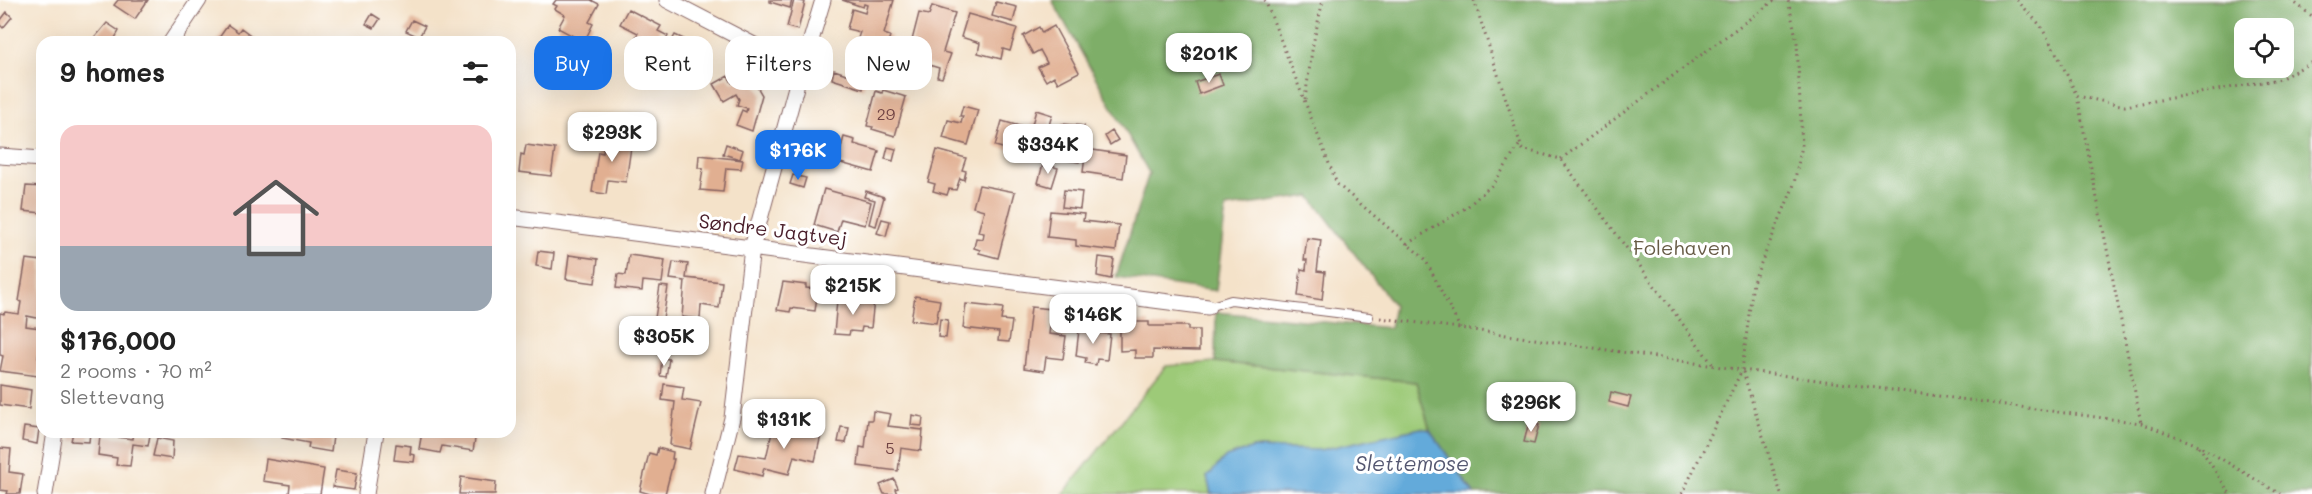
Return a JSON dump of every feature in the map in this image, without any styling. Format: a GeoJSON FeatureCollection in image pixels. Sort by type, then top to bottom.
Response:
{"type":"FeatureCollection","features":[{"type":"Feature","properties":{"kind":"street"},"geometry":{"type":"LineString","coordinates":[[175,36],[199,0]]}},
{"type":"Feature","properties":{"kind":"street"},"geometry":{"type":"LineString","coordinates":[[667,0],[737,36]]}},
{"type":"Feature","properties":{"kind":"street"},"geometry":{"type":"LineString","coordinates":[[812,36],[823,0]]}},
{"type":"Feature","properties":{"kind":"street"},"geometry":{"type":"LineString","coordinates":[[714,494],[732,418],[752,248],[795,90]]}},
{"type":"Feature","properties":{"kind":"street"},"geometry":{"type":"LineString","coordinates":[[0,156],[36,159]]}},
{"type":"Feature","properties":{"kind":"street","name":"Søndre Jagtvej"},"geometry":{"type":"LineString","coordinates":[[516,218],[1208,307]]}},
{"type":"Feature","properties":{"kind":"street"},"geometry":{"type":"LineString","coordinates":[[45,494],[54,438]]}},
{"type":"Feature","properties":{"kind":"street"},"geometry":{"type":"LineString","coordinates":[[366,494],[375,438]]}},
{"type":"Feature","properties":{"kind":"lane"},"geometry":{"type":"LineString","coordinates":[[1208,307],[1231,300],[1369,317]]}},
{"type":"Feature","properties":{"kind":"path"},"geometry":{"type":"LineString","coordinates":[[1265,0],[1337,184],[1425,259],[1460,328]]}},
{"type":"Feature","properties":{"kind":"path"},"geometry":{"type":"LineString","coordinates":[[1305,101],[1313,44],[1323,0]]}},
{"type":"Feature","properties":{"kind":"path"},"geometry":{"type":"LineString","coordinates":[[1474,0],[1522,149],[1561,159],[1713,365]]}},
{"type":"Feature","properties":{"kind":"path"},"geometry":{"type":"LineString","coordinates":[[1561,159],[1774,0]]}},
{"type":"Feature","properties":{"kind":"path"},"geometry":{"type":"LineString","coordinates":[[1682,494],[1742,370],[1753,282],[1792,188],[1802,146],[1797,42],[1788,0]]}},
{"type":"Feature","properties":{"kind":"path"},"geometry":{"type":"LineString","coordinates":[[2017,0],[2040,25],[2077,96],[2141,423]]}},
{"type":"Feature","properties":{"kind":"path"},"geometry":{"type":"LineString","coordinates":[[2291,0],[2312,16]]}},
{"type":"Feature","properties":{"kind":"path"},"geometry":{"type":"LineString","coordinates":[[2077,96],[2125,106],[2280,79],[2312,63]]}},
{"type":"Feature","properties":{"kind":"path"},"geometry":{"type":"LineString","coordinates":[[1407,244],[1467,207],[1495,182],[1520,144]]}},
{"type":"Feature","properties":{"kind":"path"},"geometry":{"type":"LineString","coordinates":[[1369,317],[2141,423],[2198,445],[2280,494]]}},
{"type":"Feature","properties":{"kind":"path"},"geometry":{"type":"LineString","coordinates":[[1742,370],[1781,494]]}},
{"type":"Feature","properties":{"kind":"path"},"geometry":{"type":"LineString","coordinates":[[2198,445],[2230,494]]}},
{"type":"Feature","properties":{"kind":"green space","name":"Folehaven"},"geometry":{"type":"Polygon","coordinates":[[[1052,0],[2312,0],[2312,494],[1474,494],[1430,430],[1416,382],[1215,362],[1216,312],[1390,328],[1394,305],[1310,196],[1226,208],[1216,291],[1116,277],[1149,173],[1052,0]]]}},
{"type":"Feature","properties":{"kind":"green space"},"geometry":{"type":"Polygon","coordinates":[[[1215,362],[1416,382],[1430,430],[1421,428],[1320,450],[1253,448],[1226,457],[1207,477],[1211,494],[1063,494],[1166,366],[1215,362]]]}},
{"type":"Feature","properties":{"kind":"water","name":"Slettemose"},"geometry":{"type":"Polygon","coordinates":[[[1421,428],[1430,430],[1474,494],[1211,494],[1207,477],[1226,457],[1253,448],[1320,450],[1421,428]]]}},
{"type":"Feature","properties":{"kind":"building"},"geometry":{"type":"Polygon","coordinates":[[[118,0],[148,0],[135,19],[114,5],[118,0]]]}},
{"type":"Feature","properties":{"kind":"building"},"geometry":{"type":"Polygon","coordinates":[[[556,0],[591,0],[599,4],[589,22],[593,24],[587,36],[573,36],[558,28],[565,15],[555,9],[557,6],[553,4],[556,0]]]}},
{"type":"Feature","properties":{"kind":"building"},"geometry":{"type":"Polygon","coordinates":[[[770,0],[792,0],[790,8],[770,2],[770,0]]]}},
{"type":"Feature","properties":{"kind":"building"},"geometry":{"type":"Polygon","coordinates":[[[794,0],[805,2],[798,30],[787,27],[794,0]]]}},
{"type":"Feature","properties":{"kind":"building"},"geometry":{"type":"Polygon","coordinates":[[[842,0],[894,0],[884,34],[890,36],[859,36],[860,32],[847,29],[852,9],[865,13],[867,5],[864,4],[863,7],[842,0]]]}},
{"type":"Feature","properties":{"kind":"building"},"geometry":{"type":"Polygon","coordinates":[[[996,2],[1017,7],[1013,22],[992,16],[996,2]]]}},
{"type":"Feature","properties":{"kind":"building"},"geometry":{"type":"Polygon","coordinates":[[[932,6],[955,13],[943,52],[951,54],[942,78],[937,77],[939,68],[932,66],[932,36],[913,36],[919,13],[929,15],[932,6]]]}},
{"type":"Feature","properties":{"kind":"building"},"geometry":{"type":"Polygon","coordinates":[[[628,9],[661,26],[658,31],[668,36],[636,36],[638,33],[620,24],[628,9]]]}},
{"type":"Feature","properties":{"kind":"building"},"geometry":{"type":"Polygon","coordinates":[[[7,12],[12,17],[3,28],[0,21],[7,12]]]}},
{"type":"Feature","properties":{"kind":"building"},"geometry":{"type":"Polygon","coordinates":[[[372,14],[380,19],[374,28],[366,24],[372,14]]]}},
{"type":"Feature","properties":{"kind":"building"},"geometry":{"type":"Polygon","coordinates":[[[968,14],[1017,28],[1010,51],[1003,49],[1001,59],[978,53],[980,43],[961,37],[968,14]]]}},
{"type":"Feature","properties":{"kind":"building"},"geometry":{"type":"Polygon","coordinates":[[[412,20],[425,26],[420,36],[406,31],[412,20]]]}},
{"type":"Feature","properties":{"kind":"building"},"geometry":{"type":"Polygon","coordinates":[[[107,23],[119,31],[116,36],[96,36],[107,23]]]}},
{"type":"Feature","properties":{"kind":"building"},"geometry":{"type":"Polygon","coordinates":[[[228,25],[238,32],[241,28],[252,36],[220,36],[228,25]]]}},
{"type":"Feature","properties":{"kind":"building"},"geometry":{"type":"Polygon","coordinates":[[[1054,26],[1079,72],[1058,83],[1054,76],[1046,81],[1038,67],[1047,63],[1040,50],[1033,54],[1023,36],[1039,27],[1042,33],[1054,26]]]}},
{"type":"Feature","properties":{"kind":"building"},"geometry":{"type":"Polygon","coordinates":[[[834,70],[845,74],[845,83],[833,79],[834,70]]]}},
{"type":"Feature","properties":{"kind":"building"},"geometry":{"type":"Polygon","coordinates":[[[1219,74],[1223,85],[1199,94],[1195,82],[1219,74]]]}},
{"type":"Feature","properties":{"kind":"building"},"geometry":{"type":"Polygon","coordinates":[[[725,78],[725,90],[759,90],[762,95],[752,131],[736,125],[742,110],[746,112],[747,108],[737,105],[739,99],[736,94],[724,101],[714,84],[725,78]]]}},
{"type":"Feature","properties":{"kind":"building"},"geometry":{"type":"Polygon","coordinates":[[[883,90],[906,97],[895,136],[867,126],[876,91],[882,93],[883,90]]]}},
{"type":"Feature","properties":{"kind":"building"},"geometry":{"type":"Polygon","coordinates":[[[963,106],[978,110],[968,145],[943,138],[948,120],[961,123],[963,116],[960,116],[963,106]]]}},
{"type":"Feature","properties":{"kind":"building"},"geometry":{"type":"Polygon","coordinates":[[[1036,110],[1052,115],[1047,132],[1031,128],[1036,110]]]}},
{"type":"Feature","properties":{"kind":"building"},"geometry":{"type":"Polygon","coordinates":[[[1002,121],[1036,131],[1029,155],[995,146],[1002,121]]]}},
{"type":"Feature","properties":{"kind":"building"},"geometry":{"type":"Polygon","coordinates":[[[1062,124],[1084,126],[1079,162],[1058,159],[1062,124]]]}},
{"type":"Feature","properties":{"kind":"building"},"geometry":{"type":"Polygon","coordinates":[[[1112,131],[1118,140],[1110,145],[1105,136],[1112,131]]]}},
{"type":"Feature","properties":{"kind":"building"},"geometry":{"type":"Polygon","coordinates":[[[605,136],[632,140],[626,182],[608,180],[606,194],[592,192],[598,152],[603,153],[605,136]]]}},
{"type":"Feature","properties":{"kind":"building"},"geometry":{"type":"Polygon","coordinates":[[[844,137],[855,140],[854,144],[879,151],[873,172],[837,162],[844,137]]]}},
{"type":"Feature","properties":{"kind":"building"},"geometry":{"type":"Polygon","coordinates":[[[726,144],[743,150],[740,159],[723,154],[726,144]]]}},
{"type":"Feature","properties":{"kind":"building"},"geometry":{"type":"Polygon","coordinates":[[[526,145],[555,149],[551,176],[519,172],[521,154],[524,155],[526,145]]]}},
{"type":"Feature","properties":{"kind":"building"},"geometry":{"type":"Polygon","coordinates":[[[888,147],[896,149],[893,161],[885,159],[888,147]]]}},
{"type":"Feature","properties":{"kind":"building"},"geometry":{"type":"Polygon","coordinates":[[[798,148],[813,152],[808,168],[794,164],[798,148]]]}},
{"type":"Feature","properties":{"kind":"building"},"geometry":{"type":"Polygon","coordinates":[[[1086,149],[1126,155],[1123,178],[1083,172],[1086,149]]]}},
{"type":"Feature","properties":{"kind":"building"},"geometry":{"type":"Polygon","coordinates":[[[937,150],[966,158],[962,170],[966,171],[964,180],[960,178],[956,190],[949,189],[947,195],[933,191],[935,184],[928,182],[937,150]]]}},
{"type":"Feature","properties":{"kind":"building"},"geometry":{"type":"Polygon","coordinates":[[[699,155],[743,160],[741,169],[726,168],[723,192],[700,190],[703,168],[698,168],[699,155]]]}},
{"type":"Feature","properties":{"kind":"building"},"geometry":{"type":"Polygon","coordinates":[[[1043,164],[1058,168],[1052,187],[1038,183],[1043,164]]]}},
{"type":"Feature","properties":{"kind":"building"},"geometry":{"type":"Polygon","coordinates":[[[793,175],[806,178],[803,188],[790,184],[793,175]]]}},
{"type":"Feature","properties":{"kind":"building"},"geometry":{"type":"Polygon","coordinates":[[[979,185],[1015,192],[998,258],[979,253],[980,250],[974,248],[976,238],[983,239],[984,233],[978,232],[984,210],[973,207],[979,185]]]}},
{"type":"Feature","properties":{"kind":"building"},"geometry":{"type":"Polygon","coordinates":[[[26,186],[36,187],[36,212],[23,211],[26,186]]]}},
{"type":"Feature","properties":{"kind":"building"},"geometry":{"type":"Polygon","coordinates":[[[824,189],[871,202],[865,225],[841,219],[837,232],[814,225],[824,189]]]}},
{"type":"Feature","properties":{"kind":"building"},"geometry":{"type":"Polygon","coordinates":[[[1064,190],[1082,192],[1080,209],[1062,207],[1064,190]]]}},
{"type":"Feature","properties":{"kind":"building"},"geometry":{"type":"Polygon","coordinates":[[[866,191],[884,197],[876,226],[869,224],[875,200],[864,197],[866,191]]]}},
{"type":"Feature","properties":{"kind":"building"},"geometry":{"type":"Polygon","coordinates":[[[1050,211],[1084,214],[1083,221],[1119,225],[1116,251],[1076,246],[1076,240],[1047,237],[1050,211]]]}},
{"type":"Feature","properties":{"kind":"building"},"geometry":{"type":"Polygon","coordinates":[[[882,219],[890,221],[886,236],[877,233],[882,219]]]}},
{"type":"Feature","properties":{"kind":"building"},"geometry":{"type":"Polygon","coordinates":[[[1307,238],[1321,240],[1317,271],[1325,272],[1322,300],[1298,296],[1301,269],[1306,270],[1307,260],[1304,260],[1307,238]]]}},
{"type":"Feature","properties":{"kind":"building"},"geometry":{"type":"Polygon","coordinates":[[[538,251],[554,253],[552,269],[536,266],[538,251]]]}},
{"type":"Feature","properties":{"kind":"building"},"geometry":{"type":"Polygon","coordinates":[[[569,255],[598,259],[595,283],[566,279],[569,255]]]}},
{"type":"Feature","properties":{"kind":"building"},"geometry":{"type":"Polygon","coordinates":[[[629,255],[665,260],[662,283],[643,281],[642,291],[616,288],[618,274],[626,275],[629,255]]]}},
{"type":"Feature","properties":{"kind":"building"},"geometry":{"type":"Polygon","coordinates":[[[1099,257],[1114,259],[1111,279],[1097,276],[1099,257]]]}},
{"type":"Feature","properties":{"kind":"building"},"geometry":{"type":"Polygon","coordinates":[[[26,259],[36,260],[36,318],[27,316],[26,326],[36,327],[36,376],[0,371],[3,356],[0,355],[0,313],[19,314],[21,302],[19,301],[26,259]]]}},
{"type":"Feature","properties":{"kind":"building"},"geometry":{"type":"Polygon","coordinates":[[[673,262],[688,264],[686,278],[722,282],[719,308],[701,305],[700,319],[682,317],[685,281],[670,279],[673,262]]]}},
{"type":"Feature","properties":{"kind":"building"},"geometry":{"type":"Polygon","coordinates":[[[783,282],[818,289],[815,311],[791,308],[790,312],[777,310],[783,282]]]}},
{"type":"Feature","properties":{"kind":"building"},"geometry":{"type":"Polygon","coordinates":[[[828,283],[838,284],[836,302],[826,301],[828,283]]]}},
{"type":"Feature","properties":{"kind":"building"},"geometry":{"type":"Polygon","coordinates":[[[660,286],[668,287],[663,319],[655,318],[660,286]]]}},
{"type":"Feature","properties":{"kind":"building"},"geometry":{"type":"Polygon","coordinates":[[[915,296],[940,300],[936,323],[911,320],[915,296]]]}},
{"type":"Feature","properties":{"kind":"building"},"geometry":{"type":"Polygon","coordinates":[[[853,298],[874,300],[871,328],[862,327],[861,332],[850,331],[849,335],[834,334],[837,300],[853,302],[853,298]]]}},
{"type":"Feature","properties":{"kind":"building"},"geometry":{"type":"Polygon","coordinates":[[[966,304],[1003,308],[1001,320],[1012,321],[1009,342],[998,341],[999,332],[963,328],[966,304]]]}},
{"type":"Feature","properties":{"kind":"building"},"geometry":{"type":"Polygon","coordinates":[[[1075,304],[1093,306],[1090,324],[1080,322],[1079,329],[1072,328],[1075,304]]]}},
{"type":"Feature","properties":{"kind":"building"},"geometry":{"type":"Polygon","coordinates":[[[1031,307],[1052,309],[1049,334],[1066,336],[1063,359],[1046,357],[1044,371],[1024,368],[1031,307]]]}},
{"type":"Feature","properties":{"kind":"building"},"geometry":{"type":"Polygon","coordinates":[[[940,319],[948,320],[946,338],[938,337],[940,319]]]}},
{"type":"Feature","properties":{"kind":"building"},"geometry":{"type":"Polygon","coordinates":[[[1120,322],[1149,322],[1149,326],[1188,326],[1188,330],[1199,330],[1199,351],[1153,350],[1153,358],[1135,358],[1135,350],[1120,351],[1120,322]]]}},
{"type":"Feature","properties":{"kind":"building"},"geometry":{"type":"Polygon","coordinates":[[[1090,327],[1102,328],[1101,333],[1110,334],[1107,360],[1097,359],[1096,365],[1085,363],[1086,358],[1076,356],[1079,330],[1090,332],[1090,327]]]}},
{"type":"Feature","properties":{"kind":"building"},"geometry":{"type":"Polygon","coordinates":[[[662,358],[669,359],[666,377],[660,376],[662,358]]]}},
{"type":"Feature","properties":{"kind":"building"},"geometry":{"type":"Polygon","coordinates":[[[664,384],[684,387],[682,400],[701,403],[690,449],[670,445],[675,402],[662,400],[664,384]]]}},
{"type":"Feature","properties":{"kind":"building"},"geometry":{"type":"Polygon","coordinates":[[[0,385],[31,390],[29,409],[0,405],[0,385]]]}},
{"type":"Feature","properties":{"kind":"building"},"geometry":{"type":"Polygon","coordinates":[[[1611,392],[1631,397],[1628,407],[1609,402],[1611,392]]]}},
{"type":"Feature","properties":{"kind":"building"},"geometry":{"type":"Polygon","coordinates":[[[873,411],[891,414],[888,426],[923,430],[921,451],[901,448],[898,471],[858,466],[860,447],[865,448],[868,420],[872,420],[873,411]]]}},
{"type":"Feature","properties":{"kind":"building"},"geometry":{"type":"Polygon","coordinates":[[[807,415],[816,417],[812,433],[821,435],[815,461],[794,456],[789,474],[764,468],[762,476],[735,469],[739,454],[766,458],[774,424],[804,431],[807,415]]]}},
{"type":"Feature","properties":{"kind":"building"},"geometry":{"type":"Polygon","coordinates":[[[912,415],[923,417],[922,426],[911,425],[912,415]]]}},
{"type":"Feature","properties":{"kind":"building"},"geometry":{"type":"Polygon","coordinates":[[[1529,422],[1539,425],[1534,444],[1524,442],[1529,422]]]}},
{"type":"Feature","properties":{"kind":"building"},"geometry":{"type":"Polygon","coordinates":[[[24,427],[36,429],[37,444],[22,441],[24,427]]]}},
{"type":"Feature","properties":{"kind":"building"},"geometry":{"type":"Polygon","coordinates":[[[841,427],[849,428],[846,443],[838,442],[841,427]]]}},
{"type":"Feature","properties":{"kind":"building"},"geometry":{"type":"Polygon","coordinates":[[[72,438],[89,438],[89,442],[71,441],[72,438]]]}},
{"type":"Feature","properties":{"kind":"building"},"geometry":{"type":"Polygon","coordinates":[[[100,438],[149,438],[148,446],[133,444],[130,466],[116,465],[117,458],[98,455],[100,438]]]}},
{"type":"Feature","properties":{"kind":"building"},"geometry":{"type":"Polygon","coordinates":[[[157,438],[173,441],[172,459],[153,456],[157,438]]]}},
{"type":"Feature","properties":{"kind":"building"},"geometry":{"type":"Polygon","coordinates":[[[282,438],[333,438],[331,452],[308,448],[309,443],[282,438]]]}},
{"type":"Feature","properties":{"kind":"building"},"geometry":{"type":"Polygon","coordinates":[[[421,438],[475,438],[473,451],[442,446],[440,453],[419,449],[421,438]]]}},
{"type":"Feature","properties":{"kind":"building"},"geometry":{"type":"Polygon","coordinates":[[[396,444],[411,446],[410,454],[415,455],[414,462],[394,460],[396,444]]]}},
{"type":"Feature","properties":{"kind":"building"},"geometry":{"type":"Polygon","coordinates":[[[0,448],[11,449],[9,472],[23,474],[20,494],[7,494],[8,491],[0,490],[0,448]]]}},
{"type":"Feature","properties":{"kind":"building"},"geometry":{"type":"Polygon","coordinates":[[[658,448],[673,452],[672,459],[674,459],[665,494],[650,494],[640,491],[649,453],[656,455],[658,448]]]}},
{"type":"Feature","properties":{"kind":"building"},"geometry":{"type":"Polygon","coordinates":[[[266,459],[324,469],[320,494],[289,494],[290,485],[263,481],[266,459]]]}},
{"type":"Feature","properties":{"kind":"building"},"geometry":{"type":"Polygon","coordinates":[[[336,470],[357,473],[354,490],[333,487],[336,470]]]}},
{"type":"Feature","properties":{"kind":"building"},"geometry":{"type":"Polygon","coordinates":[[[461,477],[496,482],[495,494],[459,494],[461,477]]]}},
{"type":"Feature","properties":{"kind":"building"},"geometry":{"type":"Polygon","coordinates":[[[894,479],[898,488],[895,489],[897,494],[884,494],[880,485],[894,479]]]}}]}
